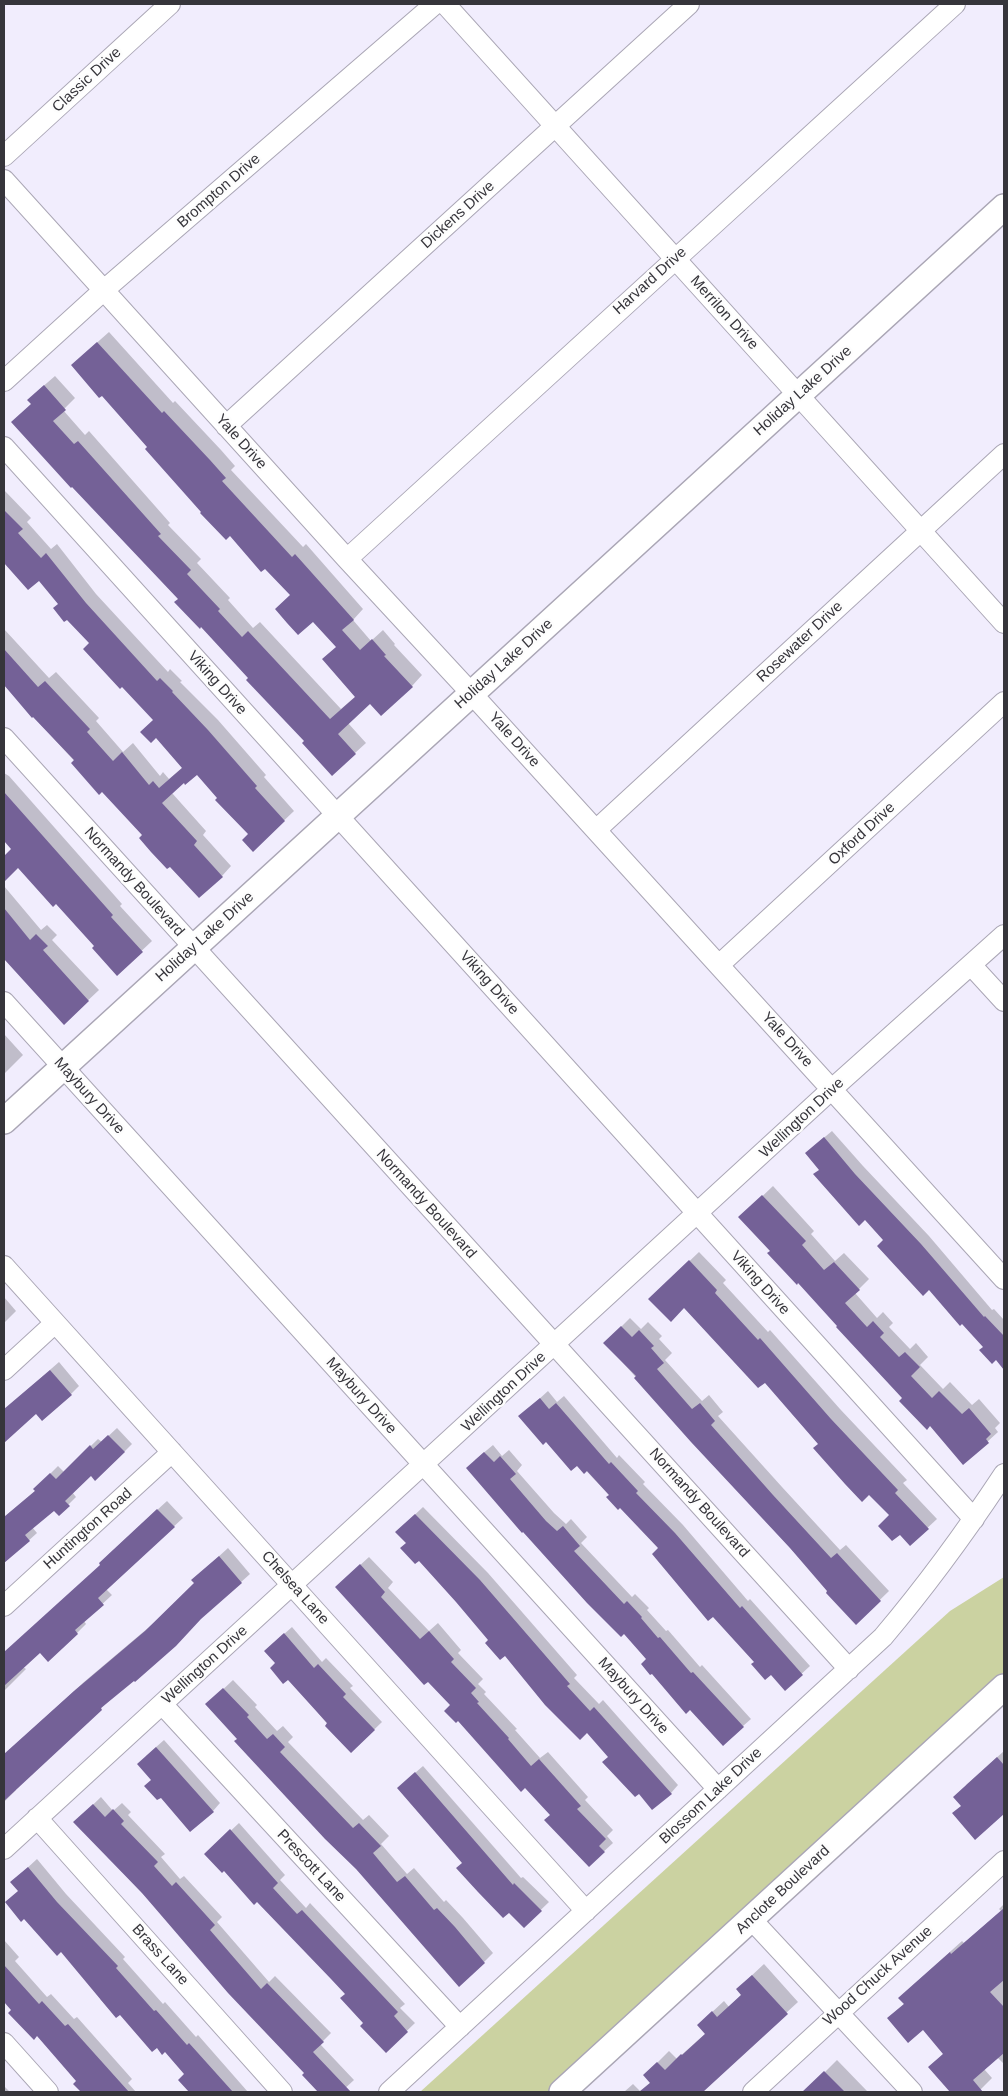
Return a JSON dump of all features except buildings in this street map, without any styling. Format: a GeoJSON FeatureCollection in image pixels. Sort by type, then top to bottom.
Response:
{"type":"FeatureCollection","features":[{"type":"Feature","properties":{"kind":"street","name":"Classic Drive"},"geometry":{"type":"LineString","coordinates":[[4,156],[170,4]]}},
{"type":"Feature","properties":{"kind":"street","name":"Brompton Drive"},"geometry":{"type":"LineString","coordinates":[[4,381],[104,290],[435,4]]}},
{"type":"Feature","properties":{"kind":"street","name":"Merrilon Drive"},"geometry":{"type":"LineString","coordinates":[[444,4],[1004,623]]}},
{"type":"Feature","properties":{"kind":"street","name":"Dickens Drive"},"geometry":{"type":"LineString","coordinates":[[226,426],[689,4]]}},
{"type":"Feature","properties":{"kind":"street","name":"Harvard Drive"},"geometry":{"type":"LineString","coordinates":[[347,559],[955,4]]}},
{"type":"Feature","properties":{"kind":"street","name":"Yale Drive"},"geometry":{"type":"LineString","coordinates":[[4,180],[1004,1279]]}},
{"type":"Feature","properties":{"kind":"street","name":"Holiday Lake Drive"},"geometry":{"type":"LineString","coordinates":[[4,1121],[1004,206]]}},
{"type":"Feature","properties":{"kind":"street","name":"Viking Drive"},"geometry":{"type":"LineString","coordinates":[[4,447],[974,1519]]}},
{"type":"Feature","properties":{"kind":"street","name":"Rosewater Drive"},"geometry":{"type":"LineString","coordinates":[[596,830],[1004,454]]}},
{"type":"Feature","properties":{"kind":"street","name":"Oxford Drive"},"geometry":{"type":"LineString","coordinates":[[719,965],[1004,702]]}},
{"type":"Feature","properties":{"kind":"street","name":"Normandy Boulevard"},"geometry":{"type":"LineString","coordinates":[[4,738],[849,1669]]}},
{"type":"Feature","properties":{"kind":"street","name":"Wellington Drive"},"geometry":{"type":"LineString","coordinates":[[4,1849],[832,1090],[1004,935]]}},
{"type":"Feature","properties":{"kind":"street"},"geometry":{"type":"LineString","coordinates":[[971,965],[1004,1001]]}},
{"type":"Feature","properties":{"kind":"street","name":"Maybury Drive"},"geometry":{"type":"LineString","coordinates":[[4,1002],[718,1789]]}},
{"type":"Feature","properties":{"kind":"street","name":"Chelsea Lane"},"geometry":{"type":"LineString","coordinates":[[4,1266],[586,1910]]}},
{"type":"Feature","properties":{"kind":"street"},"geometry":{"type":"LineString","coordinates":[[4,1370],[55,1323]]}},
{"type":"Feature","properties":{"kind":"street","name":"Huntington Road"},"geometry":{"type":"LineString","coordinates":[[4,1606],[172,1452]]}},
{"type":"Feature","properties":{"kind":"street","name":"Blossom Lake Drive"},"geometry":{"type":"LineString","coordinates":[[389,2092],[883,1637],[916,1598],[974,1519],[1004,1474]]}},
{"type":"Feature","properties":{"kind":"street","name":"Anclote Boulevard"},"geometry":{"type":"LineString","coordinates":[[562,2092],[1004,1687]]}},
{"type":"Feature","properties":{"kind":"street","name":"Prescott Lane"},"geometry":{"type":"LineString","coordinates":[[162,1704],[460,2027]]}},
{"type":"Feature","properties":{"kind":"street","name":"Brass Lane"},"geometry":{"type":"LineString","coordinates":[[37,1818],[282,2092]]}},
{"type":"Feature","properties":{"kind":"street","name":"Wood Chuck Avenue"},"geometry":{"type":"LineString","coordinates":[[752,2092],[1004,1861]]}},
{"type":"Feature","properties":{"kind":"street"},"geometry":{"type":"LineString","coordinates":[[751,1919],[837,2014],[912,2092]]}},
{"type":"Feature","properties":{"kind":"street"},"geometry":{"type":"LineString","coordinates":[[4,2044],[48,2092]]}},
{"type":"Feature","properties":{"kind":"green space"},"geometry":{"type":"Polygon","coordinates":[[[1004,1577],[1004,1676],[549,2092],[420,2092],[950,1611],[1004,1577]]]}}]}
